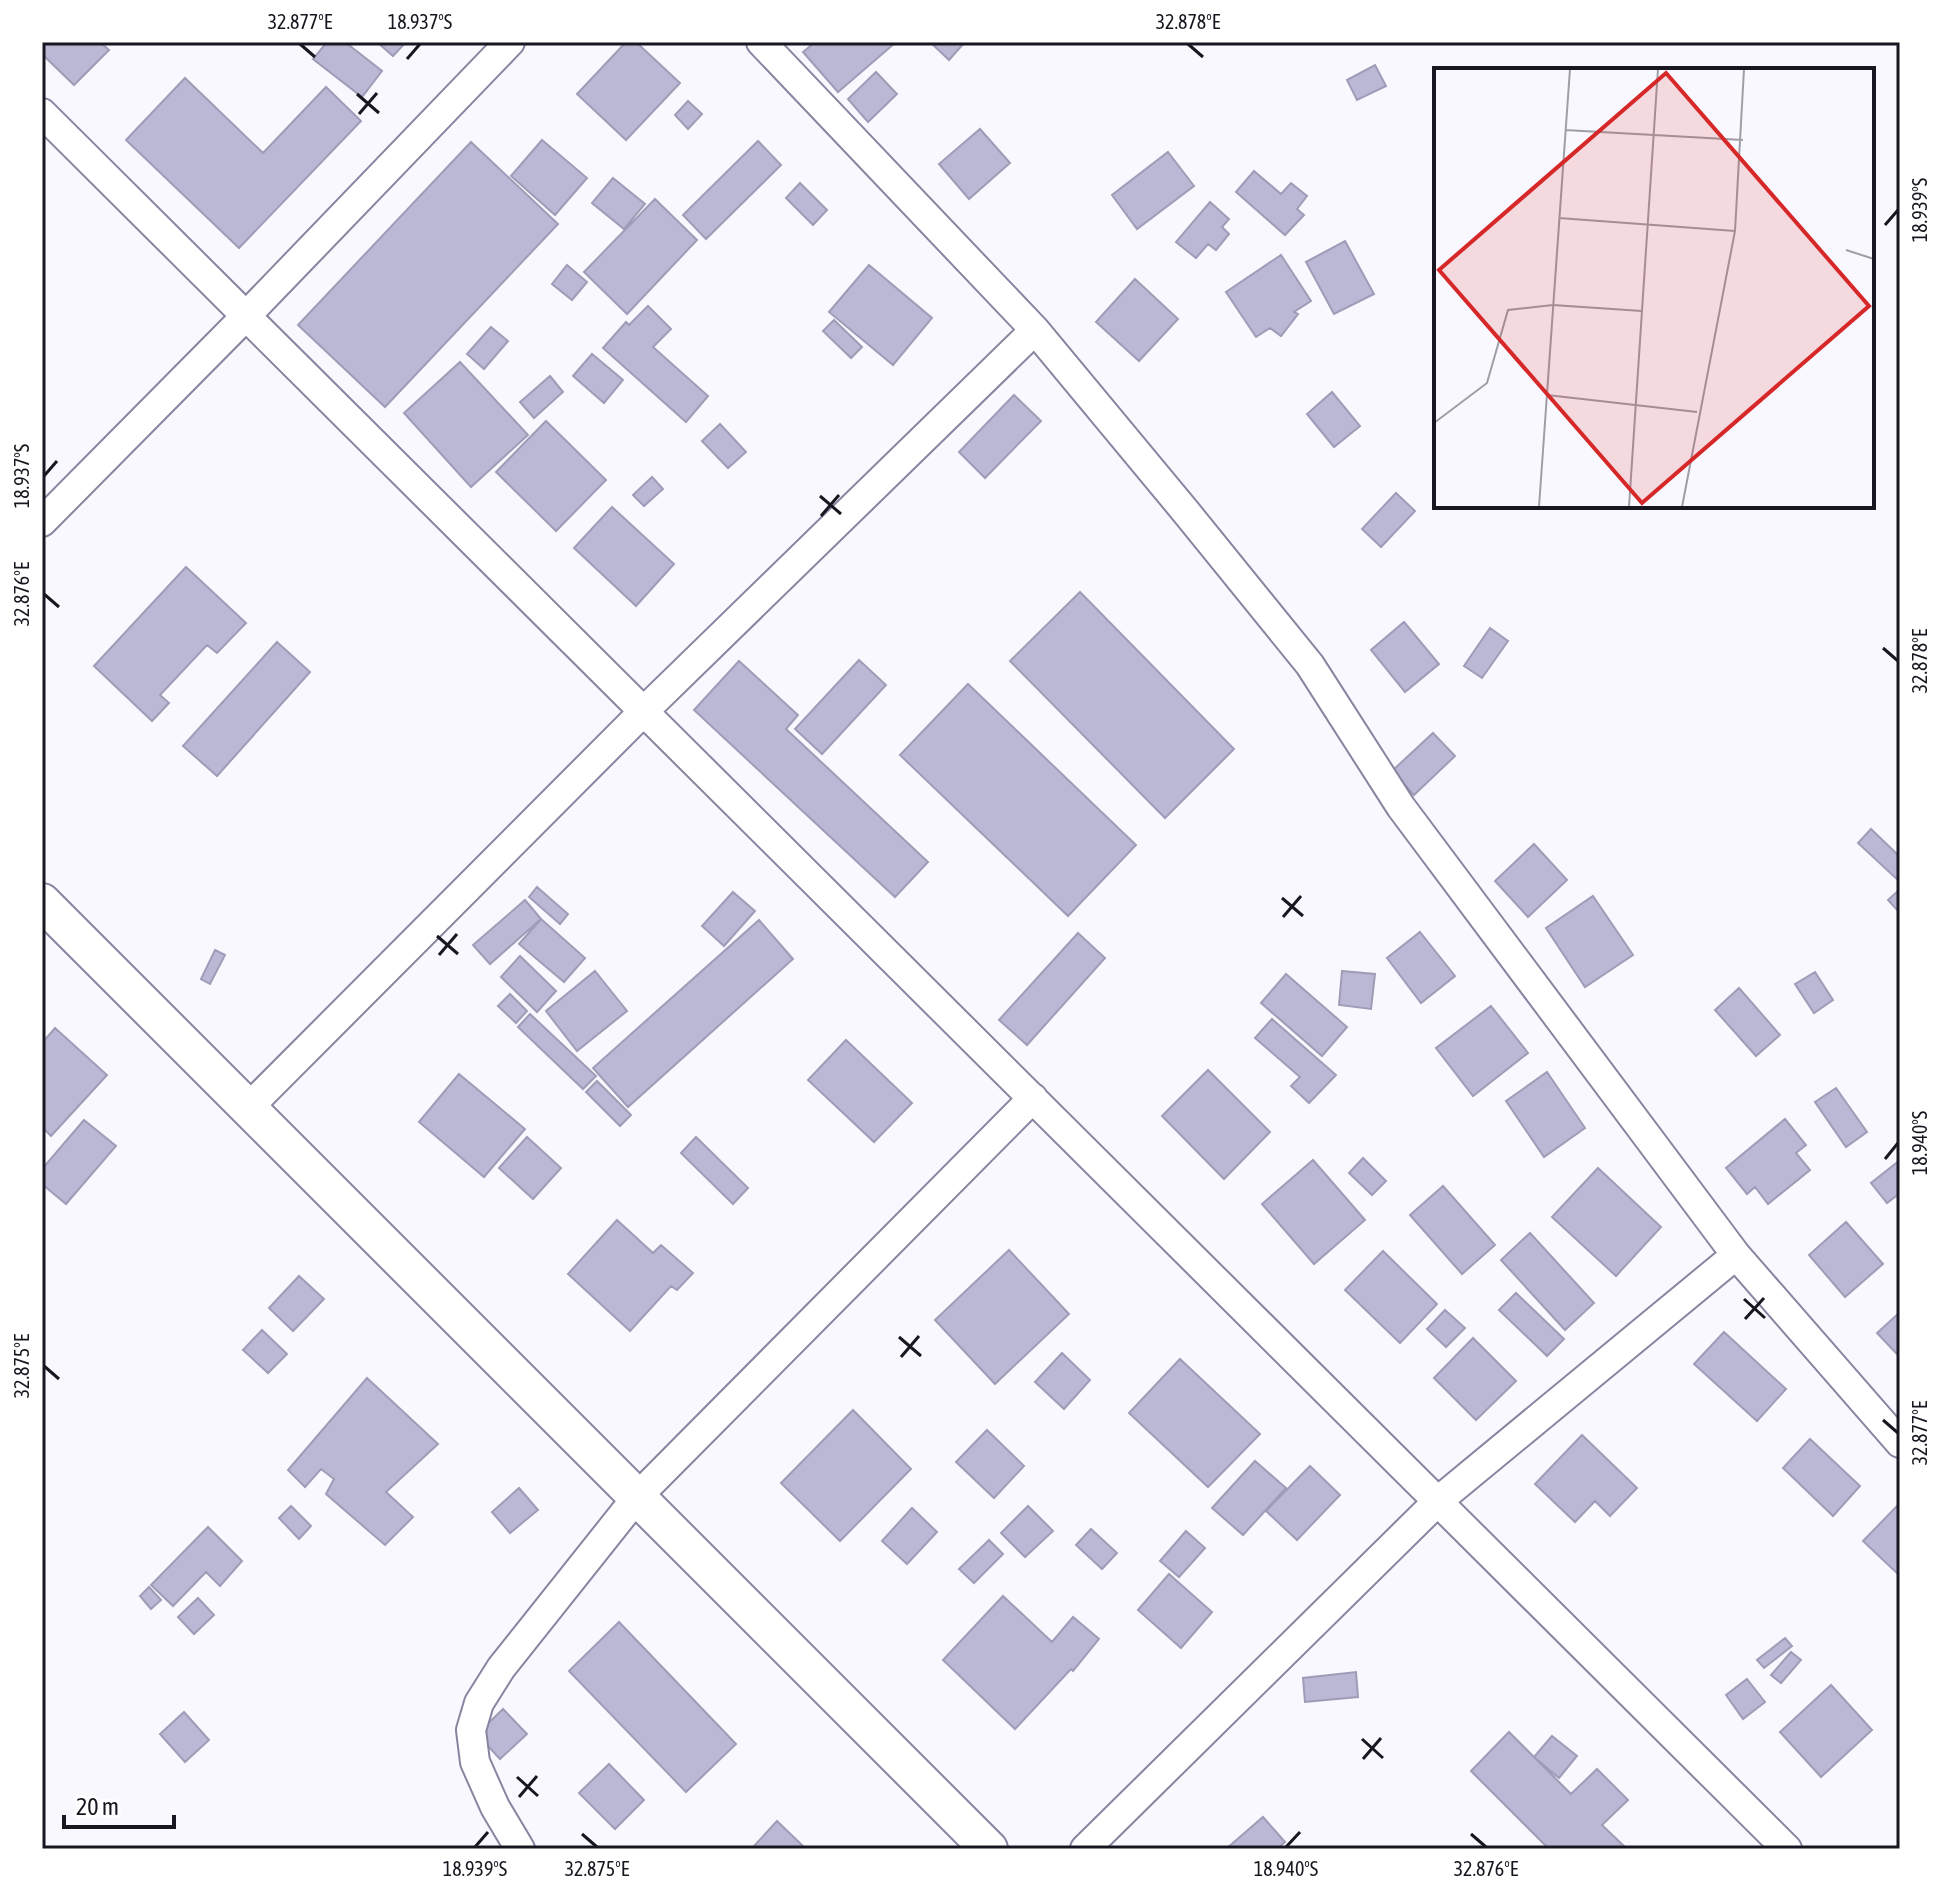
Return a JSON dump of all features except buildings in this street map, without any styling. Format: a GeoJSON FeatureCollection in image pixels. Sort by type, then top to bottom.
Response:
{"type":"FeatureCollection","features":[{"type":"Feature","properties":{"kind":"street"},"geometry":{"type":"LineString","coordinates":[[42,522],[510,42]]}},
{"type":"Feature","properties":{"kind":"street"},"geometry":{"type":"LineString","coordinates":[[761,42],[1035,330],[1310,665],[1401,807],[1736,1255],[1900,1443]]}},
{"type":"Feature","properties":{"kind":"street"},"geometry":{"type":"LineString","coordinates":[[42,113],[1787,1849]]}},
{"type":"Feature","properties":{"kind":"street"},"geometry":{"type":"LineString","coordinates":[[248,1108],[644,711],[1035,330]]}},
{"type":"Feature","properties":{"kind":"street"},"geometry":{"type":"LineString","coordinates":[[42,902],[989,1849]]}},
{"type":"Feature","properties":{"kind":"street"},"geometry":{"type":"LineString","coordinates":[[520,1849],[495,1807],[475,1762],[471,1730],[479,1703],[501,1668],[637,1497],[1033,1098]]}},
{"type":"Feature","properties":{"kind":"street"},"geometry":{"type":"LineString","coordinates":[[1085,1849],[1438,1501],[1736,1255]]}}]}
